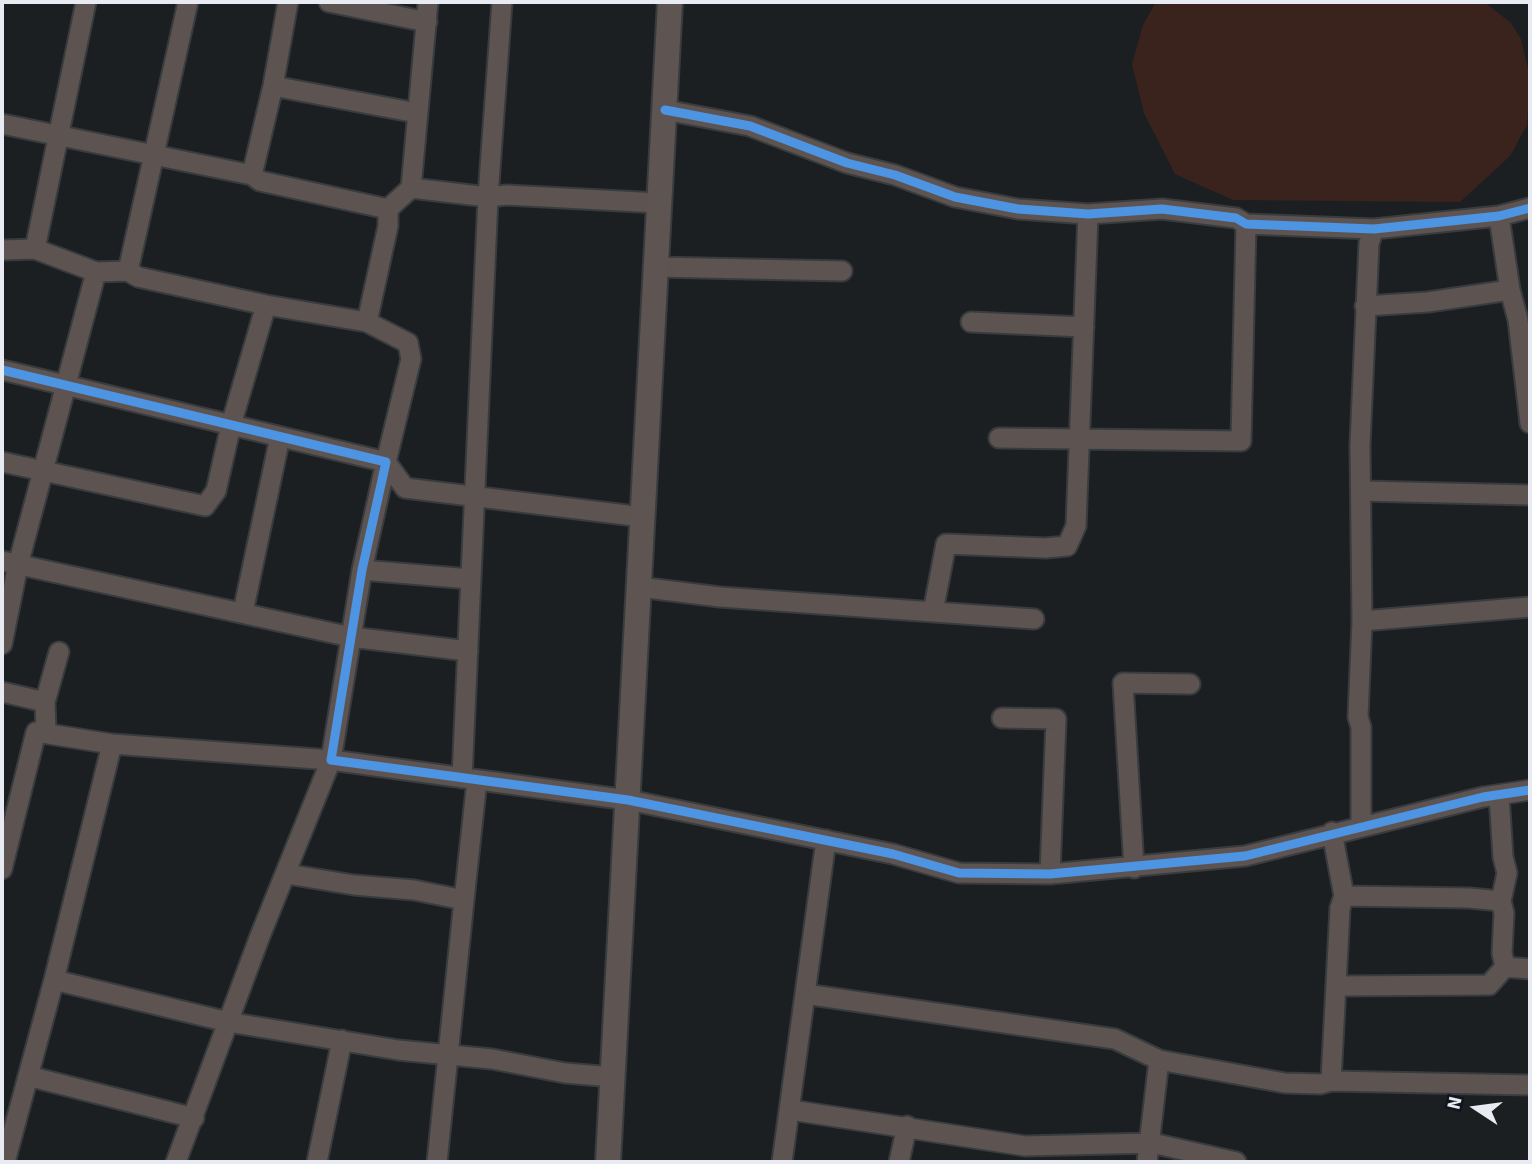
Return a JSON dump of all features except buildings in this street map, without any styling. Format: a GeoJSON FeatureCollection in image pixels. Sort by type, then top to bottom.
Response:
{"type":"FeatureCollection","features":[{"type":"Feature","properties":{"kind":"main road"},"geometry":{"type":"LineString","coordinates":[[608,1162],[670,2]]}},
{"type":"Feature","properties":{"kind":"street"},"geometry":{"type":"LineString","coordinates":[[35,249],[86,2]]}},
{"type":"Feature","properties":{"kind":"street"},"geometry":{"type":"LineString","coordinates":[[128,271],[188,2]]}},
{"type":"Feature","properties":{"kind":"street"},"geometry":{"type":"LineString","coordinates":[[252,175],[274,86],[288,2]]}},
{"type":"Feature","properties":{"kind":"street"},"geometry":{"type":"LineString","coordinates":[[329,2],[427,22]]}},
{"type":"Feature","properties":{"kind":"street"},"geometry":{"type":"LineString","coordinates":[[367,322],[388,226],[388,209],[411,188],[428,2]]}},
{"type":"Feature","properties":{"kind":"street"},"geometry":{"type":"LineString","coordinates":[[437,1162],[464,900],[470,779],[468,651],[474,479],[488,197],[502,2]]}},
{"type":"Feature","properties":{"kind":"street"},"geometry":{"type":"LineString","coordinates":[[274,86],[417,113]]}},
{"type":"Feature","properties":{"kind":"street"},"geometry":{"type":"LineString","coordinates":[[664,110],[750,126],[847,163],[895,175],[956,197],[1018,209],[1088,214],[1162,209],[1236,218],[1246,224],[1374,229],[1499,216],[1530,208]]}},
{"type":"Feature","properties":{"kind":"street"},"geometry":{"type":"LineString","coordinates":[[2,124],[152,157],[252,175],[260,180],[388,209]]}},
{"type":"Feature","properties":{"kind":"street"},"geometry":{"type":"LineString","coordinates":[[411,188],[488,197],[507,195],[659,204]]}},
{"type":"Feature","properties":{"kind":"street"},"geometry":{"type":"LineString","coordinates":[[933,612],[946,544],[1046,548],[1067,546],[1076,526],[1088,214]]}},
{"type":"Feature","properties":{"kind":"street"},"geometry":{"type":"LineString","coordinates":[[1499,216],[1510,290],[1524,318],[1530,423]]}},
{"type":"Feature","properties":{"kind":"street"},"geometry":{"type":"LineString","coordinates":[[999,438],[1241,441],[1246,224]]}},
{"type":"Feature","properties":{"kind":"street"},"geometry":{"type":"LineString","coordinates":[[1361,825],[1362,727],[1358,717],[1363,491],[1360,445],[1369,243],[1374,229]]}},
{"type":"Feature","properties":{"kind":"street"},"geometry":{"type":"LineString","coordinates":[[3,254],[35,249],[96,272],[128,271],[138,277],[266,305],[367,322],[408,343],[411,359],[362,570],[331,760],[176,1162]]}},
{"type":"Feature","properties":{"kind":"street"},"geometry":{"type":"LineString","coordinates":[[656,267],[842,271]]}},
{"type":"Feature","properties":{"kind":"street"},"geometry":{"type":"LineString","coordinates":[[2,644],[10,563],[41,472],[96,272]]}},
{"type":"Feature","properties":{"kind":"street"},"geometry":{"type":"LineString","coordinates":[[1365,306],[1510,290]]}},
{"type":"Feature","properties":{"kind":"street"},"geometry":{"type":"LineString","coordinates":[[2,462],[205,506],[216,491],[231,425],[266,305]]}},
{"type":"Feature","properties":{"kind":"street"},"geometry":{"type":"LineString","coordinates":[[971,322],[1084,327]]}},
{"type":"Feature","properties":{"kind":"street"},"geometry":{"type":"LineString","coordinates":[[2,370],[386,462],[405,488],[643,517]]}},
{"type":"Feature","properties":{"kind":"street"},"geometry":{"type":"LineString","coordinates":[[243,612],[280,437]]}},
{"type":"Feature","properties":{"kind":"street"},"geometry":{"type":"LineString","coordinates":[[1363,491],[1530,495]]}},
{"type":"Feature","properties":{"kind":"street"},"geometry":{"type":"LineString","coordinates":[[10,563],[351,637],[468,651]]}},
{"type":"Feature","properties":{"kind":"street"},"geometry":{"type":"LineString","coordinates":[[362,570],[470,579]]}},
{"type":"Feature","properties":{"kind":"street"},"geometry":{"type":"LineString","coordinates":[[639,587],[719,597],[1034,619]]}},
{"type":"Feature","properties":{"kind":"street"},"geometry":{"type":"LineString","coordinates":[[1362,621],[1530,607]]}},
{"type":"Feature","properties":{"kind":"street"},"geometry":{"type":"LineString","coordinates":[[46,733],[45,702],[59,652]]}},
{"type":"Feature","properties":{"kind":"street"},"geometry":{"type":"LineString","coordinates":[[1134,868],[1123,683],[1190,684]]}},
{"type":"Feature","properties":{"kind":"street"},"geometry":{"type":"LineString","coordinates":[[2,692],[45,702]]}},
{"type":"Feature","properties":{"kind":"street"},"geometry":{"type":"LineString","coordinates":[[1002,718],[1056,719],[1050,874]]}},
{"type":"Feature","properties":{"kind":"street"},"geometry":{"type":"LineString","coordinates":[[2,869],[36,732],[112,744],[331,760],[628,800],[826,840],[960,873],[1050,874],[1245,856],[1361,825],[1530,790]]}},
{"type":"Feature","properties":{"kind":"street"},"geometry":{"type":"LineString","coordinates":[[5,1162],[54,980],[112,744]]}},
{"type":"Feature","properties":{"kind":"street"},"geometry":{"type":"LineString","coordinates":[[1499,795],[1503,857],[1507,873],[1501,901],[1504,913],[1502,953],[1505,967]]}},
{"type":"Feature","properties":{"kind":"street"},"geometry":{"type":"LineString","coordinates":[[1331,1081],[1340,908],[1344,896],[1332,832]]}},
{"type":"Feature","properties":{"kind":"street"},"geometry":{"type":"LineString","coordinates":[[782,1162],[826,840]]}},
{"type":"Feature","properties":{"kind":"street"},"geometry":{"type":"LineString","coordinates":[[287,874],[354,885],[414,890],[464,900]]}},
{"type":"Feature","properties":{"kind":"street"},"geometry":{"type":"LineString","coordinates":[[1344,896],[1501,901]]}},
{"type":"Feature","properties":{"kind":"street"},"geometry":{"type":"LineString","coordinates":[[1336,986],[1489,985],[1505,967]]}},
{"type":"Feature","properties":{"kind":"street"},"geometry":{"type":"LineString","coordinates":[[1505,967],[1530,969]]}},
{"type":"Feature","properties":{"kind":"street"},"geometry":{"type":"LineString","coordinates":[[54,980],[228,1022],[398,1050],[613,1077]]}},
{"type":"Feature","properties":{"kind":"street"},"geometry":{"type":"LineString","coordinates":[[805,994],[1115,1039],[1159,1060],[1285,1083],[1321,1084],[1331,1081],[1530,1085]]}},
{"type":"Feature","properties":{"kind":"street"},"geometry":{"type":"LineString","coordinates":[[317,1162],[342,1040]]}},
{"type":"Feature","properties":{"kind":"street"},"geometry":{"type":"LineString","coordinates":[[1150,1153],[1159,1060]]}},
{"type":"Feature","properties":{"kind":"street"},"geometry":{"type":"LineString","coordinates":[[28,1076],[194,1118]]}},
{"type":"Feature","properties":{"kind":"street"},"geometry":{"type":"LineString","coordinates":[[791,1111],[907,1126],[1023,1154],[1150,1153],[1237,1162]]}},
{"type":"Feature","properties":{"kind":"street"},"geometry":{"type":"LineString","coordinates":[[899,1162],[907,1126]]}},
{"type":"Feature","properties":{"kind":"shaded area"},"geometry":{"type":"Polygon","coordinates":[[[1156,2],[1484,2],[1511,23],[1521,39],[1530,77],[1527,125],[1510,156],[1460,202],[1233,200],[1175,174],[1144,113],[1132,64],[1143,25],[1156,2]]]}},
{"type":"Feature","properties":{"kind":"cycle path"},"geometry":{"type":"LineString","coordinates":[[665,110],[750,126],[847,163],[895,175],[955,197],[1018,209],[1088,214],[1162,209],[1236,218],[1246,224],[1374,229],[1499,216],[1530,208]]}},
{"type":"Feature","properties":{"kind":"cycle path"},"geometry":{"type":"LineString","coordinates":[[2,370],[386,462],[362,570],[331,760],[628,800],[893,854],[959,873],[1050,874],[1245,856],[1483,797],[1530,790]]}}]}
